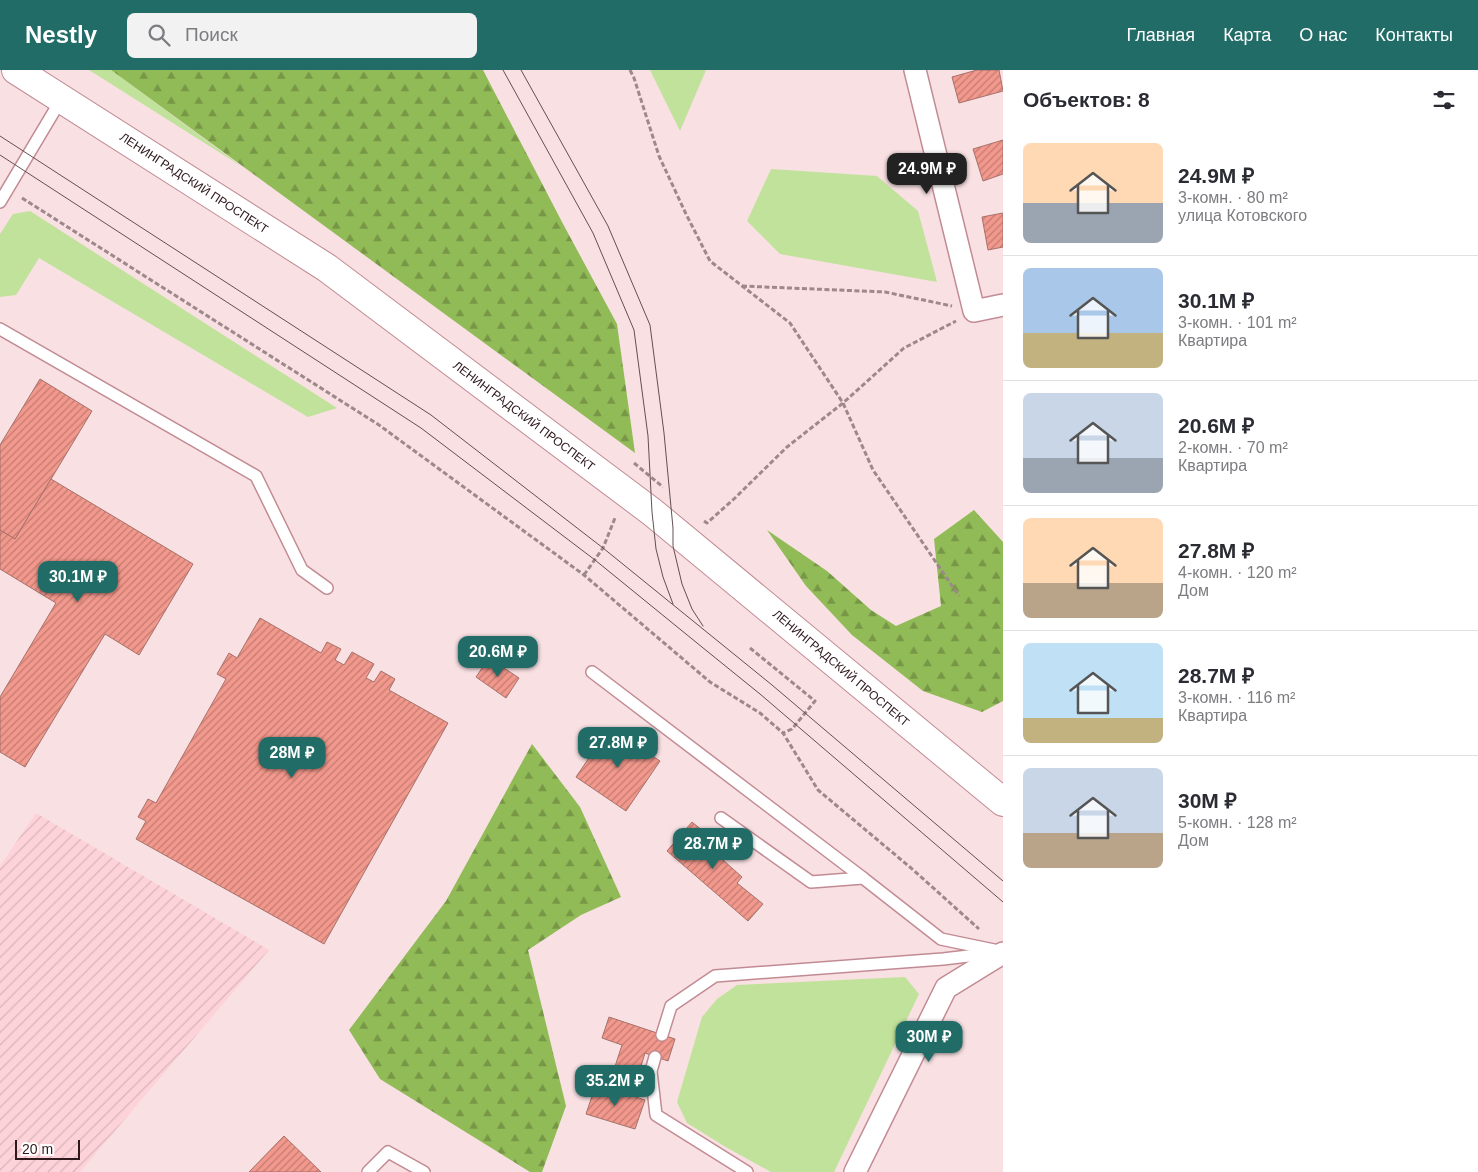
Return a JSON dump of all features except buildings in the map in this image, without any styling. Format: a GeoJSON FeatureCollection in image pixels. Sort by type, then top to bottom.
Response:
{"type":"FeatureCollection","features":[{"type":"Feature","properties":{"kind":"main road","name":"ЛЕНИНГРАДСКИЙ ПРОСПЕКТ"},"geometry":{"type":"LineString","coordinates":[[16,70],[327,268],[652,512],[1003,802]]}},
{"type":"Feature","properties":{"kind":"street"},"geometry":{"type":"LineString","coordinates":[[914,70],[974,311],[1003,305]]}},
{"type":"Feature","properties":{"kind":"street"},"geometry":{"type":"LineString","coordinates":[[855,1172],[946,988],[1003,952]]}},
{"type":"Feature","properties":{"kind":"lane"},"geometry":{"type":"LineString","coordinates":[[0,202],[62,98]]}},
{"type":"Feature","properties":{"kind":"lane"},"geometry":{"type":"LineString","coordinates":[[0,329],[256,476],[302,570],[327,588]]}},
{"type":"Feature","properties":{"kind":"lane"},"geometry":{"type":"LineString","coordinates":[[592,672],[941,939],[1003,952]]}},
{"type":"Feature","properties":{"kind":"lane"},"geometry":{"type":"LineString","coordinates":[[721,818],[811,882],[863,878]]}},
{"type":"Feature","properties":{"kind":"lane"},"geometry":{"type":"LineString","coordinates":[[662,1035],[672,1006],[715,976],[943,959],[1003,952]]}},
{"type":"Feature","properties":{"kind":"lane"},"geometry":{"type":"LineString","coordinates":[[655,1057],[651,1071],[656,1116],[746,1172]]}},
{"type":"Feature","properties":{"kind":"lane"},"geometry":{"type":"LineString","coordinates":[[368,1172],[388,1152],[424,1172]]}},
{"type":"Feature","properties":{"kind":"path"},"geometry":{"type":"LineString","coordinates":[[630,70],[659,156],[710,261],[790,324],[843,403],[873,470],[959,596]]}},
{"type":"Feature","properties":{"kind":"path"},"geometry":{"type":"LineString","coordinates":[[8,189],[379,425],[584,575],[710,682],[760,713],[783,733],[818,790],[911,868],[982,932]]}},
{"type":"Feature","properties":{"kind":"path"},"geometry":{"type":"LineString","coordinates":[[742,286],[885,292],[974,311]]}},
{"type":"Feature","properties":{"kind":"path"},"geometry":{"type":"LineString","coordinates":[[707,523],[787,447],[843,403],[904,348],[974,311]]}},
{"type":"Feature","properties":{"kind":"path"},"geometry":{"type":"LineString","coordinates":[[584,575],[603,548],[615,518]]}},
{"type":"Feature","properties":{"kind":"path"},"geometry":{"type":"LineString","coordinates":[[750,648],[815,701],[792,728],[783,733]]}},
{"type":"Feature","properties":{"kind":"shaded area"},"geometry":{"type":"Polygon","coordinates":[[[36,813],[269,950],[80,1172],[0,1172],[0,866],[36,813]]]}},
{"type":"Feature","properties":{"kind":"green space"},"geometry":{"type":"Polygon","coordinates":[[[89,70],[111,70],[241,166],[89,70]]]}},
{"type":"Feature","properties":{"kind":"green space"},"geometry":{"type":"Polygon","coordinates":[[[111,70],[483,70],[617,324],[635,453],[111,70]]]}},
{"type":"Feature","properties":{"kind":"green space"},"geometry":{"type":"Polygon","coordinates":[[[650,70],[706,70],[680,131],[650,70]]]}},
{"type":"Feature","properties":{"kind":"green space"},"geometry":{"type":"Polygon","coordinates":[[[771,169],[877,176],[918,211],[937,282],[780,254],[747,221],[771,169]]]}},
{"type":"Feature","properties":{"kind":"green space"},"geometry":{"type":"Polygon","coordinates":[[[30,211],[337,408],[308,417],[39,258],[16,295],[0,297],[0,234],[13,214],[30,211]]]}},
{"type":"Feature","properties":{"kind":"green space"},"geometry":{"type":"Polygon","coordinates":[[[974,510],[1003,542],[1003,701],[982,712],[923,691],[852,635],[806,586],[767,530],[827,571],[871,610],[896,626],[941,606],[934,539],[974,510]]]}},
{"type":"Feature","properties":{"kind":"green space"},"geometry":{"type":"Polygon","coordinates":[[[532,744],[580,807],[621,897],[581,915],[528,950],[566,1106],[542,1172],[530,1172],[380,1079],[349,1030],[446,901],[532,744]]]}},
{"type":"Feature","properties":{"kind":"green space"},"geometry":{"type":"Polygon","coordinates":[[[905,977],[919,994],[834,1172],[771,1172],[687,1123],[677,1102],[702,1017],[717,999],[737,985],[905,977]]]}},
{"type":"Feature","properties":{"kind":"tram line"},"geometry":{"type":"LineString","coordinates":[[503,70],[593,233],[634,330],[648,436],[656,549],[663,577],[673,604]]}},
{"type":"Feature","properties":{"kind":"tram line"},"geometry":{"type":"LineString","coordinates":[[521,70],[608,226],[650,325],[664,433],[673,546],[682,584],[692,609],[703,626]]}},
{"type":"Feature","properties":{"kind":"tram line"},"geometry":{"type":"LineString","coordinates":[[0,136],[431,415],[603,548],[772,685],[1003,881]]}},
{"type":"Feature","properties":{"kind":"tram line"},"geometry":{"type":"LineString","coordinates":[[0,155],[421,428],[595,560],[760,694],[1003,902]]}}]}
